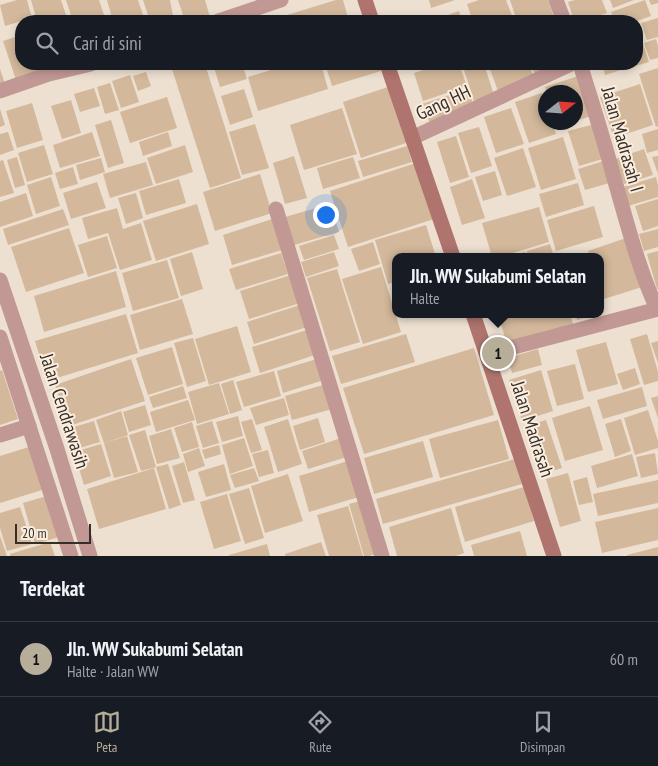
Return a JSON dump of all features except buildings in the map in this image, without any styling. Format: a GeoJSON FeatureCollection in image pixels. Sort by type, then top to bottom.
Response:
{"type":"FeatureCollection","features":[{"type":"Feature","properties":{"kind":"street"},"geometry":{"type":"LineString","coordinates":[[236,15],[281,0]]}},
{"type":"Feature","properties":{"kind":"street"},"geometry":{"type":"LineString","coordinates":[[365,0],[370,15]]}},
{"type":"Feature","properties":{"kind":"street"},"geometry":{"type":"LineString","coordinates":[[556,0],[562,15]]}},
{"type":"Feature","properties":{"kind":"street"},"geometry":{"type":"LineString","coordinates":[[0,91],[66,70]]}},
{"type":"Feature","properties":{"kind":"street"},"geometry":{"type":"LineString","coordinates":[[389,70],[453,253]]}},
{"type":"Feature","properties":{"kind":"street","name":"Gang HH"},"geometry":{"type":"LineString","coordinates":[[412,138],[558,70]]}},
{"type":"Feature","properties":{"kind":"street","name":"Jalan Madrasah I"},"geometry":{"type":"LineString","coordinates":[[582,70],[601,130],[635,252],[650,294],[658,309]]}},
{"type":"Feature","properties":{"kind":"street"},"geometry":{"type":"LineString","coordinates":[[276,209],[382,556]]}},
{"type":"Feature","properties":{"kind":"street","name":"Jalan Cendrawasih"},"geometry":{"type":"LineString","coordinates":[[0,280],[57,449],[90,556]]}},
{"type":"Feature","properties":{"kind":"street"},"geometry":{"type":"LineString","coordinates":[[487,354],[658,309]]}},
{"type":"Feature","properties":{"kind":"street","name":"Jalan Madrasah"},"geometry":{"type":"LineString","coordinates":[[474,318],[554,556]]}},
{"type":"Feature","properties":{"kind":"street"},"geometry":{"type":"LineString","coordinates":[[0,337],[71,556]]}},
{"type":"Feature","properties":{"kind":"street"},"geometry":{"type":"LineString","coordinates":[[0,435],[29,426]]}},
{"type":"Feature","properties":{"kind":"place","name":"Jln. WW Sukabumi Selatan"},"geometry":{"type":"Point","coordinates":[498,353]}}]}
